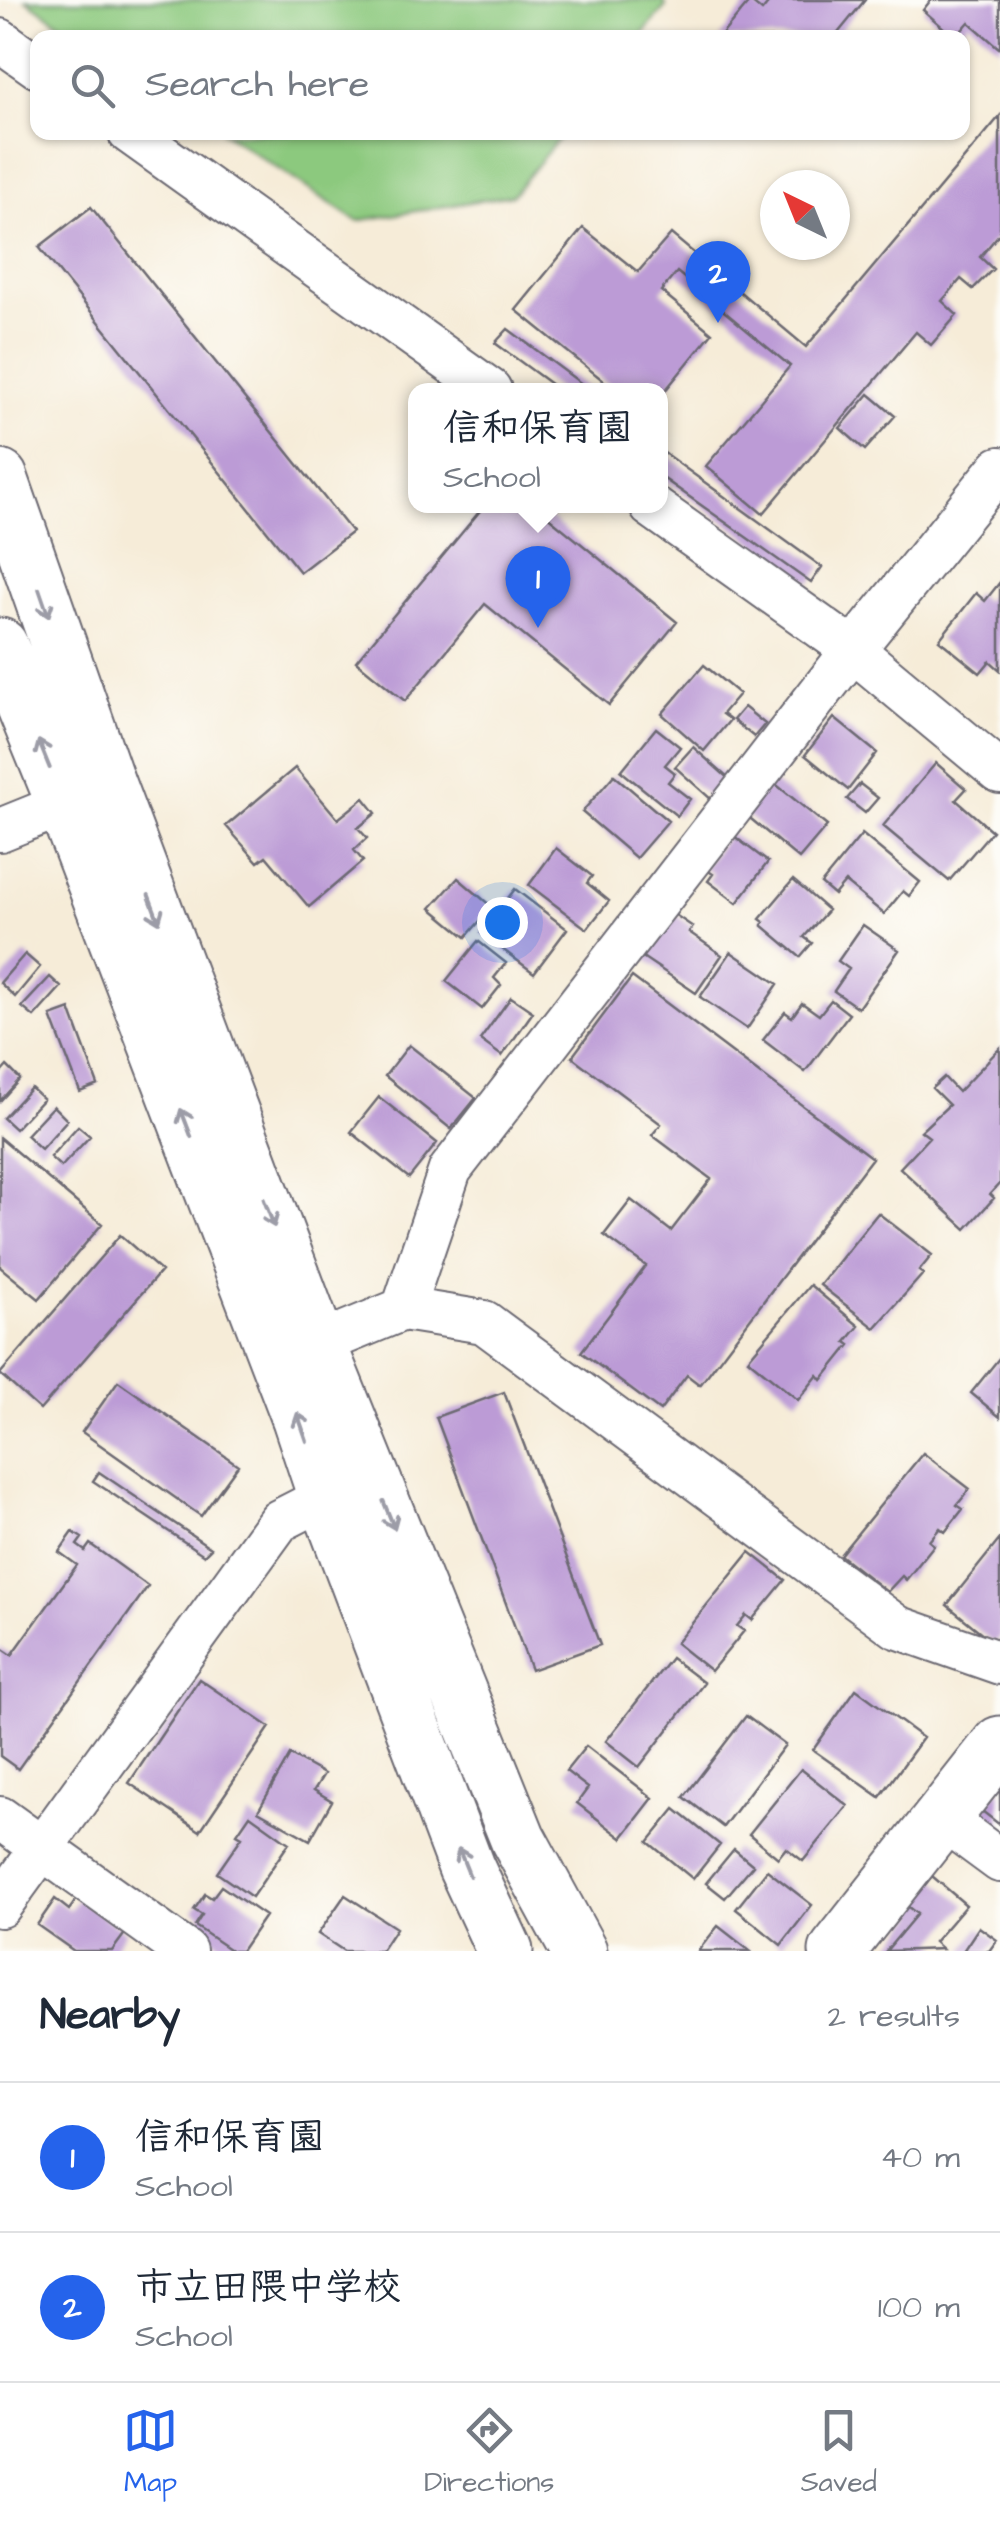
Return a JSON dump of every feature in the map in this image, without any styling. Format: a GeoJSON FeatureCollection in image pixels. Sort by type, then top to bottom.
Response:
{"type":"FeatureCollection","features":[{"type":"Feature","properties":{"kind":"street"},"geometry":{"type":"LineString","coordinates":[[0,40],[30,61]]}},
{"type":"Feature","properties":{"kind":"street"},"geometry":{"type":"LineString","coordinates":[[140,140],[480,383]]}},
{"type":"Feature","properties":{"kind":"street"},"geometry":{"type":"LineString","coordinates":[[403,1308],[450,1170],[852,650],[1000,468]]}},
{"type":"Feature","properties":{"kind":"street"},"geometry":{"type":"LineString","coordinates":[[0,478],[86,795],[326,1496],[466,1867],[505,1951]]}},
{"type":"Feature","properties":{"kind":"street"},"geometry":{"type":"LineString","coordinates":[[661,513],[852,650],[1000,772]]}},
{"type":"Feature","properties":{"kind":"street"},"geometry":{"type":"LineString","coordinates":[[0,646],[86,795],[318,1344],[518,1839],[579,1951]]}},
{"type":"Feature","properties":{"kind":"street"},"geometry":{"type":"LineString","coordinates":[[0,830],[86,795]]}},
{"type":"Feature","properties":{"kind":"street"},"geometry":{"type":"LineString","coordinates":[[318,1344],[403,1308],[484,1322],[897,1627],[1000,1663]]}},
{"type":"Feature","properties":{"kind":"street"},"geometry":{"type":"LineString","coordinates":[[0,1906],[279,1521],[326,1496]]}},
{"type":"Feature","properties":{"kind":"street"},"geometry":{"type":"LineString","coordinates":[[838,1951],[1000,1744]]}},
{"type":"Feature","properties":{"kind":"street"},"geometry":{"type":"LineString","coordinates":[[0,1818],[185,1951]]}},
{"type":"Feature","properties":{"kind":"street"},"geometry":{"type":"LineString","coordinates":[[942,1819],[1000,1861]]}},
{"type":"Feature","properties":{"kind":"green space"},"geometry":{"type":"Polygon","coordinates":[[[26,0],[663,0],[666,6],[646,30],[70,30],[26,0]]]}},
{"type":"Feature","properties":{"kind":"green space"},"geometry":{"type":"Polygon","coordinates":[[[235,140],[557,140],[512,195],[357,221],[235,140]]]}},
{"type":"Feature","properties":{"kind":"building"},"geometry":{"type":"Polygon","coordinates":[[[771,0],[865,0],[841,30],[726,30],[750,1],[762,11],[771,0]]]}},
{"type":"Feature","properties":{"kind":"building"},"geometry":{"type":"Polygon","coordinates":[[[931,0],[1000,0],[1000,49],[969,22],[962,30],[946,30],[923,10],[931,0]]]}},
{"type":"Feature","properties":{"kind":"building"},"geometry":{"type":"Polygon","coordinates":[[[1000,116],[1000,233],[980,257],[993,269],[973,289],[961,279],[942,301],[957,315],[931,345],[916,332],[763,514],[706,466],[790,366],[677,272],[661,291],[712,333],[668,387],[668,383],[606,383],[516,310],[583,228],[638,272],[671,234],[806,347],[1000,116]]]}},
{"type":"Feature","properties":{"kind":"building"},"geometry":{"type":"Polygon","coordinates":[[[91,207],[352,532],[300,572],[39,247],[91,207]]]}},
{"type":"Feature","properties":{"kind":"building"},"geometry":{"type":"Polygon","coordinates":[[[508,329],[581,383],[549,383],[495,343],[508,329]]]}},
{"type":"Feature","properties":{"kind":"building"},"geometry":{"type":"Polygon","coordinates":[[[869,394],[895,416],[865,450],[840,428],[869,394]]]}},
{"type":"Feature","properties":{"kind":"building"},"geometry":{"type":"Polygon","coordinates":[[[668,456],[822,567],[811,583],[668,482],[668,456]]]}},
{"type":"Feature","properties":{"kind":"building"},"geometry":{"type":"Polygon","coordinates":[[[478,513],[544,513],[677,622],[609,705],[485,604],[405,701],[356,661],[478,513]]]}},
{"type":"Feature","properties":{"kind":"building"},"geometry":{"type":"Polygon","coordinates":[[[1000,582],[1000,670],[990,661],[980,673],[939,640],[976,593],[985,601],[1000,582]]]}},
{"type":"Feature","properties":{"kind":"building"},"geometry":{"type":"Polygon","coordinates":[[[704,665],[739,694],[722,714],[730,720],[704,751],[662,714],[704,665]]]}},
{"type":"Feature","properties":{"kind":"building"},"geometry":{"type":"Polygon","coordinates":[[[744,707],[765,724],[754,737],[733,720],[744,707]]]}},
{"type":"Feature","properties":{"kind":"building"},"geometry":{"type":"Polygon","coordinates":[[[834,718],[877,753],[848,790],[805,755],[834,718]]]}},
{"type":"Feature","properties":{"kind":"building"},"geometry":{"type":"Polygon","coordinates":[[[656,728],[680,747],[665,765],[675,773],[668,782],[690,799],[677,816],[621,771],[656,728]]]}},
{"type":"Feature","properties":{"kind":"building"},"geometry":{"type":"Polygon","coordinates":[[[693,747],[730,780],[713,801],[675,767],[693,747]]]}},
{"type":"Feature","properties":{"kind":"building"},"geometry":{"type":"Polygon","coordinates":[[[936,763],[966,789],[956,800],[992,831],[949,881],[883,826],[936,763]]]}},
{"type":"Feature","properties":{"kind":"building"},"geometry":{"type":"Polygon","coordinates":[[[295,768],[338,819],[364,798],[376,813],[358,828],[367,838],[354,850],[363,861],[309,907],[266,856],[258,862],[226,826],[295,768]]]}},
{"type":"Feature","properties":{"kind":"building"},"geometry":{"type":"Polygon","coordinates":[[[614,775],[668,821],[636,858],[582,812],[614,775]]]}},
{"type":"Feature","properties":{"kind":"building"},"geometry":{"type":"Polygon","coordinates":[[[773,782],[827,826],[799,859],[745,814],[773,782]]]}},
{"type":"Feature","properties":{"kind":"building"},"geometry":{"type":"Polygon","coordinates":[[[860,784],[878,798],[865,813],[847,799],[860,784]]]}},
{"type":"Feature","properties":{"kind":"building"},"geometry":{"type":"Polygon","coordinates":[[[730,833],[768,862],[737,903],[708,881],[713,874],[704,868],[730,833]]]}},
{"type":"Feature","properties":{"kind":"building"},"geometry":{"type":"Polygon","coordinates":[[[862,834],[920,882],[909,896],[903,891],[884,914],[845,882],[834,895],[821,884],[862,834]]]}},
{"type":"Feature","properties":{"kind":"building"},"geometry":{"type":"Polygon","coordinates":[[[556,848],[592,876],[587,883],[609,901],[587,929],[529,885],[556,848]]]}},
{"type":"Feature","properties":{"kind":"building"},"geometry":{"type":"Polygon","coordinates":[[[458,878],[492,907],[466,937],[431,908],[458,878]]]}},
{"type":"Feature","properties":{"kind":"building"},"geometry":{"type":"Polygon","coordinates":[[[793,880],[828,910],[804,937],[812,943],[800,957],[760,919],[793,880]]]}},
{"type":"Feature","properties":{"kind":"building"},"geometry":{"type":"Polygon","coordinates":[[[515,889],[567,929],[534,973],[481,933],[515,889]]]}},
{"type":"Feature","properties":{"kind":"building"},"geometry":{"type":"Polygon","coordinates":[[[668,910],[693,927],[689,932],[722,955],[696,993],[638,954],[668,910]]]}},
{"type":"Feature","properties":{"kind":"building"},"geometry":{"type":"Polygon","coordinates":[[[863,925],[899,950],[858,1008],[834,991],[849,969],[838,961],[863,925]]]}},
{"type":"Feature","properties":{"kind":"building"},"geometry":{"type":"Polygon","coordinates":[[[478,941],[506,963],[494,978],[501,985],[482,1009],[446,981],[478,941]]]}},
{"type":"Feature","properties":{"kind":"building"},"geometry":{"type":"Polygon","coordinates":[[[731,952],[778,984],[747,1029],[700,997],[731,952]]]}},
{"type":"Feature","properties":{"kind":"building"},"geometry":{"type":"Polygon","coordinates":[[[25,954],[40,967],[15,997],[0,983],[25,954]]]}},
{"type":"Feature","properties":{"kind":"building"},"geometry":{"type":"Polygon","coordinates":[[[50,977],[61,987],[34,1017],[22,1007],[50,977]]]}},
{"type":"Feature","properties":{"kind":"building"},"geometry":{"type":"Polygon","coordinates":[[[632,977],[872,1158],[700,1385],[687,1375],[660,1411],[581,1352],[646,1266],[604,1235],[631,1200],[671,1231],[711,1179],[652,1135],[661,1124],[572,1057],[632,977]]]}},
{"type":"Feature","properties":{"kind":"building"},"geometry":{"type":"Polygon","coordinates":[[[511,997],[533,1012],[502,1056],[480,1040],[511,997]]]}},
{"type":"Feature","properties":{"kind":"building"},"geometry":{"type":"Polygon","coordinates":[[[831,1000],[849,1014],[805,1072],[763,1040],[785,1012],[792,1017],[802,1003],[819,1015],[831,1000]]]}},
{"type":"Feature","properties":{"kind":"building"},"geometry":{"type":"Polygon","coordinates":[[[70,1009],[98,1085],[80,1092],[51,1016],[70,1009]]]}},
{"type":"Feature","properties":{"kind":"building"},"geometry":{"type":"Polygon","coordinates":[[[409,1045],[476,1098],[451,1129],[385,1076],[409,1045]]]}},
{"type":"Feature","properties":{"kind":"building"},"geometry":{"type":"Polygon","coordinates":[[[1000,1048],[1000,1183],[990,1194],[994,1198],[966,1229],[900,1168],[929,1137],[921,1131],[949,1105],[932,1088],[944,1077],[958,1092],[1000,1048]]]}},
{"type":"Feature","properties":{"kind":"building"},"geometry":{"type":"Polygon","coordinates":[[[7,1066],[20,1079],[0,1101],[0,1074],[7,1066]]]}},
{"type":"Feature","properties":{"kind":"building"},"geometry":{"type":"Polygon","coordinates":[[[31,1088],[43,1099],[15,1129],[3,1118],[31,1088]]]}},
{"type":"Feature","properties":{"kind":"building"},"geometry":{"type":"Polygon","coordinates":[[[379,1097],[437,1143],[409,1178],[351,1132],[379,1097]]]}},
{"type":"Feature","properties":{"kind":"building"},"geometry":{"type":"Polygon","coordinates":[[[53,1106],[67,1120],[41,1149],[26,1135],[53,1106]]]}},
{"type":"Feature","properties":{"kind":"building"},"geometry":{"type":"Polygon","coordinates":[[[78,1126],[90,1136],[61,1167],[50,1157],[78,1126]]]}},
{"type":"Feature","properties":{"kind":"building"},"geometry":{"type":"Polygon","coordinates":[[[0,1138],[102,1224],[39,1299],[0,1267],[0,1138]]]}},
{"type":"Feature","properties":{"kind":"building"},"geometry":{"type":"Polygon","coordinates":[[[878,1213],[932,1255],[919,1271],[923,1274],[875,1328],[820,1285],[878,1213]]]}},
{"type":"Feature","properties":{"kind":"building"},"geometry":{"type":"Polygon","coordinates":[[[120,1235],[161,1271],[40,1410],[0,1374],[120,1235]]]}},
{"type":"Feature","properties":{"kind":"building"},"geometry":{"type":"Polygon","coordinates":[[[810,1285],[859,1326],[846,1342],[850,1345],[822,1380],[818,1375],[798,1400],[748,1359],[810,1285]]]}},
{"type":"Feature","properties":{"kind":"building"},"geometry":{"type":"Polygon","coordinates":[[[1000,1357],[1000,1417],[971,1393],[1000,1357]]]}},
{"type":"Feature","properties":{"kind":"building"},"geometry":{"type":"Polygon","coordinates":[[[118,1381],[238,1465],[201,1516],[82,1432],[118,1381]]]}},
{"type":"Feature","properties":{"kind":"building"},"geometry":{"type":"Polygon","coordinates":[[[504,1392],[600,1645],[531,1670],[436,1417],[504,1392]]]}},
{"type":"Feature","properties":{"kind":"building"},"geometry":{"type":"Polygon","coordinates":[[[923,1453],[970,1489],[957,1505],[963,1509],[945,1532],[940,1528],[929,1541],[934,1545],[906,1580],[902,1576],[887,1592],[840,1555],[923,1453]]]}},
{"type":"Feature","properties":{"kind":"building"},"geometry":{"type":"Polygon","coordinates":[[[99,1472],[211,1548],[204,1555],[93,1481],[99,1472]]]}},
{"type":"Feature","properties":{"kind":"building"},"geometry":{"type":"Polygon","coordinates":[[[73,1532],[82,1538],[77,1545],[85,1551],[90,1544],[148,1586],[18,1769],[0,1756],[0,1647],[12,1655],[77,1565],[59,1552],[73,1532]]]}},
{"type":"Feature","properties":{"kind":"building"},"geometry":{"type":"Polygon","coordinates":[[[1000,1539],[1000,1636],[994,1643],[947,1605],[1000,1539]]]}},
{"type":"Feature","properties":{"kind":"building"},"geometry":{"type":"Polygon","coordinates":[[[750,1552],[785,1580],[752,1620],[746,1615],[737,1626],[744,1631],[711,1671],[676,1643],[750,1552]]]}},
{"type":"Feature","properties":{"kind":"building"},"geometry":{"type":"Polygon","coordinates":[[[671,1658],[704,1683],[639,1767],[606,1741],[671,1658]]]}},
{"type":"Feature","properties":{"kind":"building"},"geometry":{"type":"Polygon","coordinates":[[[199,1679],[270,1727],[200,1831],[129,1783],[199,1679]]]}},
{"type":"Feature","properties":{"kind":"building"},"geometry":{"type":"Polygon","coordinates":[[[856,1689],[923,1738],[880,1797],[813,1750],[856,1689]]]}},
{"type":"Feature","properties":{"kind":"building"},"geometry":{"type":"Polygon","coordinates":[[[746,1716],[785,1745],[723,1827],[684,1797],[746,1716]]]}},
{"type":"Feature","properties":{"kind":"building"},"geometry":{"type":"Polygon","coordinates":[[[586,1746],[653,1798],[622,1838],[577,1803],[588,1788],[566,1771],[586,1746]]]}},
{"type":"Feature","properties":{"kind":"building"},"geometry":{"type":"Polygon","coordinates":[[[290,1755],[324,1774],[314,1790],[332,1801],[310,1840],[258,1811],[290,1755]]]}},
{"type":"Feature","properties":{"kind":"building"},"geometry":{"type":"Polygon","coordinates":[[[801,1769],[848,1806],[803,1861],[786,1848],[778,1858],[749,1834],[801,1769]]]}},
{"type":"Feature","properties":{"kind":"building"},"geometry":{"type":"Polygon","coordinates":[[[1000,1788],[1000,1825],[982,1811],[1000,1788]]]}},
{"type":"Feature","properties":{"kind":"building"},"geometry":{"type":"Polygon","coordinates":[[[675,1809],[720,1845],[693,1879],[648,1842],[675,1809]]]}},
{"type":"Feature","properties":{"kind":"building"},"geometry":{"type":"Polygon","coordinates":[[[250,1815],[289,1843],[252,1897],[217,1873],[242,1837],[237,1834],[250,1815]]]}},
{"type":"Feature","properties":{"kind":"building"},"geometry":{"type":"Polygon","coordinates":[[[734,1849],[753,1865],[725,1898],[706,1883],[734,1849]]]}},
{"type":"Feature","properties":{"kind":"building"},"geometry":{"type":"Polygon","coordinates":[[[767,1870],[812,1905],[781,1945],[736,1909],[767,1870]]]}},
{"type":"Feature","properties":{"kind":"building"},"geometry":{"type":"Polygon","coordinates":[[[932,1876],[966,1905],[934,1942],[942,1949],[886,1951],[917,1914],[907,1906],[932,1876]]]}},
{"type":"Feature","properties":{"kind":"building"},"geometry":{"type":"Polygon","coordinates":[[[221,1886],[265,1916],[241,1951],[232,1951],[195,1926],[202,1915],[194,1910],[205,1894],[212,1898],[221,1886]]]}},
{"type":"Feature","properties":{"kind":"building"},"geometry":{"type":"Polygon","coordinates":[[[345,1895],[396,1928],[381,1951],[344,1951],[318,1934],[345,1895]]]}},
{"type":"Feature","properties":{"kind":"building"},"geometry":{"type":"Polygon","coordinates":[[[55,1899],[69,1910],[77,1899],[126,1932],[112,1951],[74,1951],[37,1925],[55,1899]]]}},
{"type":"Feature","properties":{"kind":"building"},"geometry":{"type":"Polygon","coordinates":[[[718,1926],[750,1951],[698,1951],[718,1926]]]}},
{"type":"Feature","properties":{"kind":"building"},"geometry":{"type":"Polygon","coordinates":[[[979,1927],[997,1940],[989,1951],[963,1951],[979,1927]]]}},
{"type":"Feature","properties":{"kind":"place","name":"市立田隈中学校"},"geometry":{"type":"Point","coordinates":[718,323]}},
{"type":"Feature","properties":{"kind":"place","name":"信和保育園"},"geometry":{"type":"Point","coordinates":[538,628]}}]}
